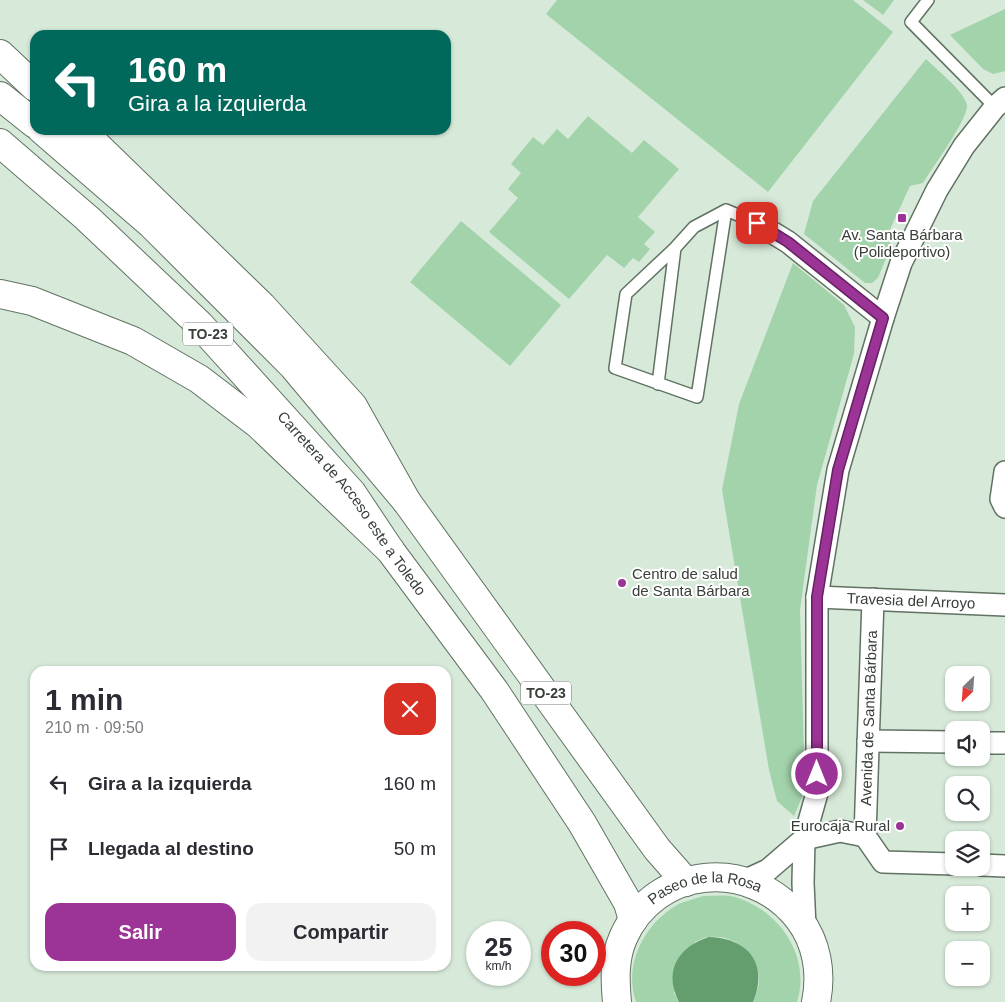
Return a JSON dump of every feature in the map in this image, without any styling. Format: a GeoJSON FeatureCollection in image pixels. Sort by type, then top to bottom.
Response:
{"type":"FeatureCollection","features":[{"type":"Feature","properties":{"kind":"main road"},"geometry":{"type":"LineString","coordinates":[[0,54],[30,82]]}},
{"type":"Feature","properties":{"kind":"main road"},"geometry":{"type":"LineString","coordinates":[[0,96],[30,120]]}},
{"type":"Feature","properties":{"kind":"main road","name":"TO-23"},"geometry":{"type":"LineString","coordinates":[[48,135],[152,225],[293,366],[407,502],[657,849],[686,882]]}},
{"type":"Feature","properties":{"kind":"main road"},"geometry":{"type":"LineString","coordinates":[[86,135],[262,306],[353,406],[407,502]]}},
{"type":"Feature","properties":{"kind":"main road","name":"Carretera de Acceso este a Toledo"},"geometry":{"type":"LineString","coordinates":[[0,143],[87,218],[200,325],[352,493],[390,550],[494,690],[582,823],[628,903],[633,920]]}},
{"type":"Feature","properties":{"kind":"main road"},"geometry":{"type":"LineString","coordinates":[[0,294],[32,301],[133,341],[199,379],[258,424],[390,550]]}},
{"type":"Feature","properties":{"kind":"main road"},"geometry":{"type":"LineString","coordinates":[[0,311],[27,314],[126,352],[258,424]]}},
{"type":"Feature","properties":{"kind":"main road","name":"Paseo de la Rosa"},"geometry":{"type":"LineString","coordinates":[[617,1002],[615,981],[616,959],[623,938],[633,920],[656,896],[686,882],[705,877],[725,877],[744,881],[768,891],[789,906],[805,927],[812,942],[817,959],[820,993]]}},
{"type":"Feature","properties":{"kind":"street"},"geometry":{"type":"LineString","coordinates":[[805,927],[804,840],[817,793],[817,597],[838,470],[901,263],[936,190],[964,146],[1000,102]]}},
{"type":"Feature","properties":{"kind":"street"},"geometry":{"type":"LineString","coordinates":[[757,223],[788,242],[883,318]]}},
{"type":"Feature","properties":{"kind":"street"},"geometry":{"type":"LineString","coordinates":[[1005,472],[1001,499],[1005,507]]}},
{"type":"Feature","properties":{"kind":"street","name":"Travesia del Arroyo"},"geometry":{"type":"LineString","coordinates":[[817,597],[1005,605]]}},
{"type":"Feature","properties":{"kind":"street","name":"Avenida de Santa Bárbara"},"geometry":{"type":"LineString","coordinates":[[865,836],[873,599]]}},
{"type":"Feature","properties":{"kind":"street"},"geometry":{"type":"LineString","coordinates":[[868,740],[945,742]]}},
{"type":"Feature","properties":{"kind":"street"},"geometry":{"type":"LineString","coordinates":[[990,742],[1005,743]]}},
{"type":"Feature","properties":{"kind":"street"},"geometry":{"type":"LineString","coordinates":[[744,881],[768,870],[804,840],[840,831],[865,836],[883,862],[945,864]]}},
{"type":"Feature","properties":{"kind":"street"},"geometry":{"type":"LineString","coordinates":[[990,865],[1005,866]]}},
{"type":"Feature","properties":{"kind":"lane"},"geometry":{"type":"LineString","coordinates":[[928,0],[911,22],[1000,102]]}},
{"type":"Feature","properties":{"kind":"lane"},"geometry":{"type":"LineString","coordinates":[[726,210],[757,223]]}},
{"type":"Feature","properties":{"kind":"lane"},"geometry":{"type":"LineString","coordinates":[[726,210],[697,397],[615,368],[626,294],[675,248],[694,227],[726,210]]}},
{"type":"Feature","properties":{"kind":"lane"},"geometry":{"type":"LineString","coordinates":[[658,384],[675,248]]}},
{"type":"Feature","properties":{"kind":"shaded area"},"geometry":{"type":"Polygon","coordinates":[[[557,0],[853,0],[893,32],[768,192],[546,14],[557,0]]]}},
{"type":"Feature","properties":{"kind":"shaded area"},"geometry":{"type":"Polygon","coordinates":[[[863,0],[894,0],[883,15],[863,0]]]}},
{"type":"Feature","properties":{"kind":"shaded area"},"geometry":{"type":"Polygon","coordinates":[[[1005,9],[1005,71],[993,74],[983,69],[950,35],[1005,9]]]}},
{"type":"Feature","properties":{"kind":"shaded area"},"geometry":{"type":"Polygon","coordinates":[[[926,59],[961,94],[967,105],[966,112],[956,132],[923,183],[910,186],[887,236],[891,246],[878,278],[872,283],[865,283],[804,234],[813,201],[926,59]]]}},
{"type":"Feature","properties":{"kind":"shaded area"},"geometry":{"type":"Polygon","coordinates":[[[588,116],[632,153],[644,140],[679,169],[638,217],[655,232],[644,244],[650,249],[639,262],[633,258],[624,268],[607,255],[569,299],[489,232],[518,198],[508,189],[521,173],[511,164],[533,137],[543,145],[557,129],[568,139],[588,116]]]}},
{"type":"Feature","properties":{"kind":"shaded area"},"geometry":{"type":"Polygon","coordinates":[[[461,221],[561,305],[510,366],[410,282],[461,221]]]}},
{"type":"Feature","properties":{"kind":"shaded area"},"geometry":{"type":"Polygon","coordinates":[[[793,263],[844,305],[855,327],[854,354],[817,485],[800,610],[805,790],[794,816],[777,801],[769,770],[722,490],[739,404],[793,263]]]}},
{"type":"Feature","properties":{"kind":"shaded area"},"geometry":{"type":"Polygon","coordinates":[[[703,896],[730,896],[747,901],[762,910],[776,922],[787,935],[795,950],[800,984],[797,1002],[753,1002],[759,976],[753,959],[742,946],[727,938],[718,937],[706,938],[695,942],[674,993],[679,1002],[636,1002],[632,974],[639,947],[646,934],[665,913],[677,905],[703,896]]]}},
{"type":"Feature","properties":{"kind":"shaded area"},"geometry":{"type":"Polygon","coordinates":[[[709,937],[735,942],[752,956],[758,976],[753,1002],[679,1002],[674,991],[673,980],[673,970],[676,962],[689,947],[709,937]]]}},
{"type":"Feature","properties":{"kind":"place","name":"Av. Santa Bárbara (Polideportivo)"},"geometry":{"type":"Point","coordinates":[902,218]}},
{"type":"Feature","properties":{"kind":"place","name":"Centro de salud de Santa Bárbara"},"geometry":{"type":"Point","coordinates":[622,583]}},
{"type":"Feature","properties":{"kind":"place","name":"Eurocaja Rural"},"geometry":{"type":"Point","coordinates":[900,826]}},
{"type":"Feature","properties":{"kind":"route"},"geometry":{"type":"LineString","coordinates":[[757,223],[788,242],[883,318],[838,470],[817,597],[817,774]]}}]}
